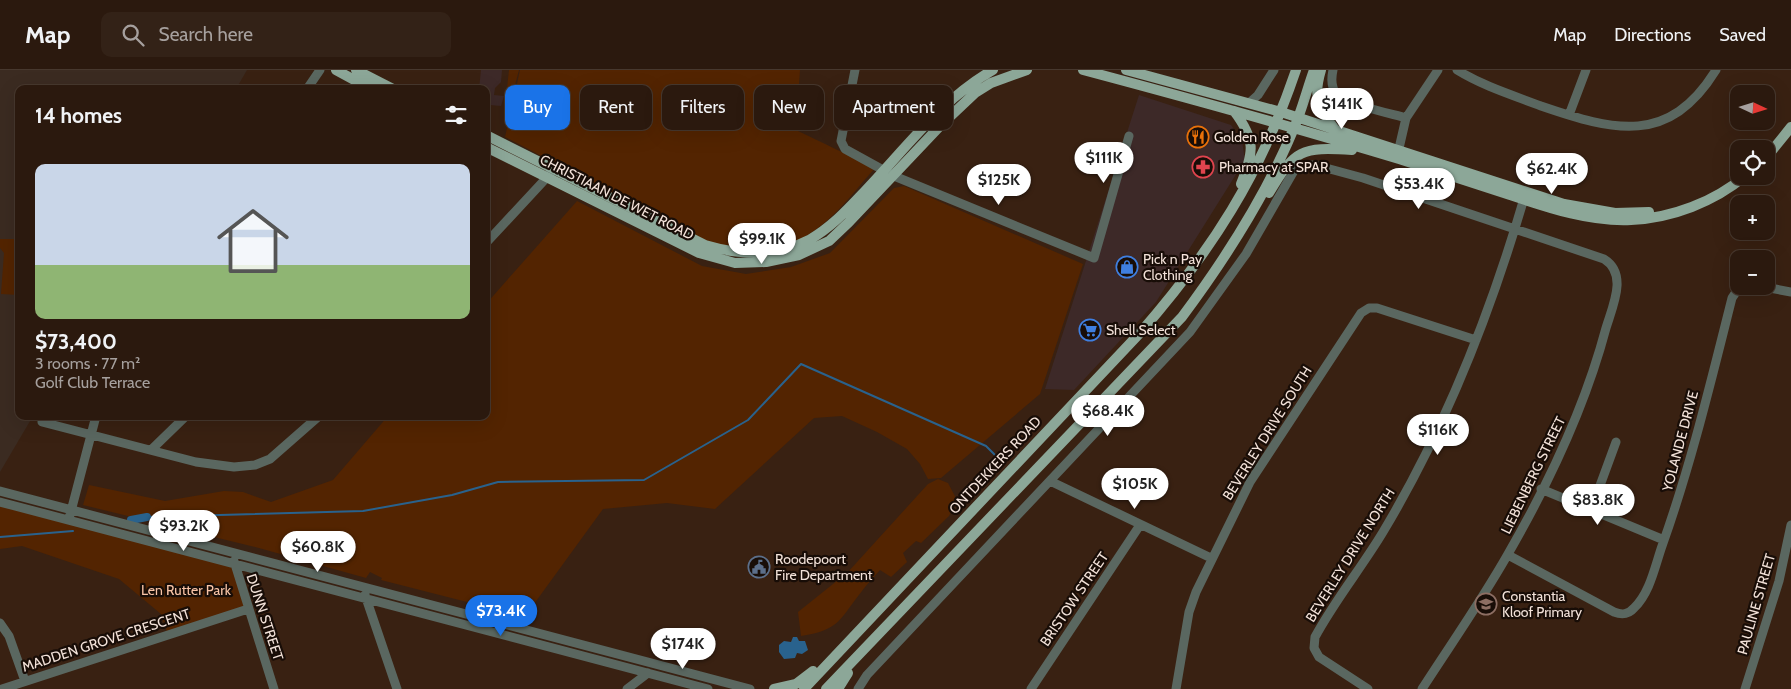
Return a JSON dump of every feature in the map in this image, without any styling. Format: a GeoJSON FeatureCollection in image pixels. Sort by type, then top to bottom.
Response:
{"type":"FeatureCollection","features":[{"type":"Feature","properties":{"kind":"main road"},"geometry":{"type":"LineString","coordinates":[[336,70],[364,85]]}},
{"type":"Feature","properties":{"kind":"main road"},"geometry":{"type":"LineString","coordinates":[[356,70],[385,85]]}},
{"type":"Feature","properties":{"kind":"main road","name":"CHRISTIAAN DE WET ROAD"},"geometry":{"type":"LineString","coordinates":[[490,138],[699,253],[735,263],[776,261],[799,255],[829,241],[958,93],[993,70]]}},
{"type":"Feature","properties":{"kind":"main road","name":"CHRISTIAAN DE WET ROAD"},"geometry":{"type":"LineString","coordinates":[[890,172],[975,94],[991,83],[1027,70]]}},
{"type":"Feature","properties":{"kind":"main road"},"geometry":{"type":"LineString","coordinates":[[1083,70],[1147,78],[1282,112],[1398,154],[1525,195],[1573,214],[1602,219],[1632,220],[1687,209],[1733,185]]}},
{"type":"Feature","properties":{"kind":"main road"},"geometry":{"type":"LineString","coordinates":[[1126,70],[1234,111],[1370,151]]}},
{"type":"Feature","properties":{"kind":"main road","name":"ONTDEKKERS ROAD"},"geometry":{"type":"LineString","coordinates":[[804,689],[843,645],[1139,334],[1188,275],[1229,215],[1256,168],[1282,112],[1296,70]]}},
{"type":"Feature","properties":{"kind":"main road"},"geometry":{"type":"LineString","coordinates":[[1210,280],[1250,216],[1294,129],[1314,70]]}},
{"type":"Feature","properties":{"kind":"main road"},"geometry":{"type":"LineString","coordinates":[[1321,70],[1316,88],[1317,102],[1321,111],[1337,132]]}},
{"type":"Feature","properties":{"kind":"main road"},"geometry":{"type":"LineString","coordinates":[[1229,215],[1252,152],[1247,131],[1234,111]]}},
{"type":"Feature","properties":{"kind":"main road"},"geometry":{"type":"LineString","coordinates":[[1774,140],[1791,119]]}},
{"type":"Feature","properties":{"kind":"main road"},"geometry":{"type":"LineString","coordinates":[[1775,147],[1791,127]]}},
{"type":"Feature","properties":{"kind":"main road","name":"CHRISTIAAN DE WET ROAD"},"geometry":{"type":"LineString","coordinates":[[490,149],[551,173]]}},
{"type":"Feature","properties":{"kind":"main road"},"geometry":{"type":"LineString","coordinates":[[826,689],[1182,317],[1234,251],[1282,172],[1294,157],[1312,150],[1326,149],[1398,154]]}},
{"type":"Feature","properties":{"kind":"main road"},"geometry":{"type":"LineString","coordinates":[[1525,195],[1591,210],[1615,213],[1648,212],[1678,206],[1697,199],[1730,180]]}},
{"type":"Feature","properties":{"kind":"main road"},"geometry":{"type":"LineString","coordinates":[[774,689],[789,686],[802,680],[843,645]]}},
{"type":"Feature","properties":{"kind":"main road"},"geometry":{"type":"LineString","coordinates":[[838,689],[862,651]]}},
{"type":"Feature","properties":{"kind":"street"},"geometry":{"type":"LineString","coordinates":[[310,85],[320,70]]}},
{"type":"Feature","properties":{"kind":"street"},"geometry":{"type":"LineString","coordinates":[[854,70],[841,141],[842,147],[890,172],[1094,258],[1129,136]]}},
{"type":"Feature","properties":{"kind":"street"},"geometry":{"type":"LineString","coordinates":[[1250,103],[1258,95],[1274,70]]}},
{"type":"Feature","properties":{"kind":"street"},"geometry":{"type":"LineString","coordinates":[[1333,70],[1332,83],[1334,91],[1344,100],[1406,118]]}},
{"type":"Feature","properties":{"kind":"street"},"geometry":{"type":"LineString","coordinates":[[1398,154],[1406,118],[1438,70]]}},
{"type":"Feature","properties":{"kind":"street"},"geometry":{"type":"LineString","coordinates":[[1457,70],[1491,87],[1569,115],[1615,127],[1642,125],[1662,120],[1688,105],[1698,95],[1716,70]]}},
{"type":"Feature","properties":{"kind":"street"},"geometry":{"type":"LineString","coordinates":[[1569,115],[1586,70]]}},
{"type":"Feature","properties":{"kind":"street"},"geometry":{"type":"LineString","coordinates":[[858,689],[867,675],[1190,332],[1246,254],[1295,169],[1306,164],[1330,169],[1514,230]]}},
{"type":"Feature","properties":{"kind":"street"},"geometry":{"type":"LineString","coordinates":[[490,239],[551,173]]}},
{"type":"Feature","properties":{"kind":"street","name":"BEVERLEY DRIVE NORTH"},"geometry":{"type":"LineString","coordinates":[[1368,689],[1318,657],[1314,648],[1315,637],[1383,532],[1420,464],[1462,377],[1525,195]]}},
{"type":"Feature","properties":{"kind":"street","name":"LIEBENBERG STREET"},"geometry":{"type":"LineString","coordinates":[[1422,689],[1508,555],[1576,419],[1594,374],[1617,286],[1616,270],[1604,259],[1514,230]]}},
{"type":"Feature","properties":{"kind":"street"},"geometry":{"type":"LineString","coordinates":[[1775,289],[1791,292]]}},
{"type":"Feature","properties":{"kind":"street","name":"YOLANDE DRIVE"},"geometry":{"type":"LineString","coordinates":[[1508,555],[1614,612],[1622,614],[1634,609],[1641,600],[1664,540],[1691,458],[1734,295]]}},
{"type":"Feature","properties":{"kind":"street","name":"BEVERLEY DRIVE SOUTH"},"geometry":{"type":"LineString","coordinates":[[1176,689],[1189,612],[1211,558],[1250,482],[1360,313],[1369,308],[1377,308],[1476,340]]}},
{"type":"Feature","properties":{"kind":"street"},"geometry":{"type":"LineString","coordinates":[[69,521],[95,420]]}},
{"type":"Feature","properties":{"kind":"street"},"geometry":{"type":"LineString","coordinates":[[151,450],[182,420]]}},
{"type":"Feature","properties":{"kind":"street"},"geometry":{"type":"LineString","coordinates":[[42,422],[204,464],[248,466],[270,459],[280,453],[315,420]]}},
{"type":"Feature","properties":{"kind":"street"},"geometry":{"type":"LineString","coordinates":[[1591,510],[1616,442]]}},
{"type":"Feature","properties":{"kind":"street"},"geometry":{"type":"LineString","coordinates":[[1050,481],[1211,558]]}},
{"type":"Feature","properties":{"kind":"street"},"geometry":{"type":"LineString","coordinates":[[1542,489],[1664,540]]}},
{"type":"Feature","properties":{"kind":"street"},"geometry":{"type":"LineString","coordinates":[[0,491],[236,554],[641,675],[708,689]]}},
{"type":"Feature","properties":{"kind":"street"},"geometry":{"type":"LineString","coordinates":[[0,502],[233,564],[366,593],[750,689]]}},
{"type":"Feature","properties":{"kind":"street","name":"BRISTOW STREET"},"geometry":{"type":"LineString","coordinates":[[1031,689],[1140,525]]}},
{"type":"Feature","properties":{"kind":"street","name":"PAULINE STREET"},"geometry":{"type":"LineString","coordinates":[[1745,689],[1779,582],[1791,525]]}},
{"type":"Feature","properties":{"kind":"street","name":"DUNN STREET"},"geometry":{"type":"LineString","coordinates":[[236,554],[233,564],[274,689]]}},
{"type":"Feature","properties":{"kind":"street"},"geometry":{"type":"LineString","coordinates":[[366,593],[397,689]]}},
{"type":"Feature","properties":{"kind":"street","name":"MADDEN GROVE CRESCENT"},"geometry":{"type":"LineString","coordinates":[[2,689],[248,609]]}},
{"type":"Feature","properties":{"kind":"street"},"geometry":{"type":"LineString","coordinates":[[0,623],[9,636],[25,681]]}},
{"type":"Feature","properties":{"kind":"street"},"geometry":{"type":"LineString","coordinates":[[641,675],[643,661]]}},
{"type":"Feature","properties":{"kind":"street"},"geometry":{"type":"LineString","coordinates":[[627,689],[653,664]]}},
{"type":"Feature","properties":{"kind":"shaded area"},"geometry":{"type":"Polygon","coordinates":[[[0,70],[247,70],[238,85],[15,85],[15,420],[31,420],[0,472],[0,70]]]}},
{"type":"Feature","properties":{"kind":"shaded area"},"geometry":{"type":"Polygon","coordinates":[[[481,70],[502,70],[501,82],[495,88],[494,95],[504,96],[501,106],[490,105],[490,85],[479,85],[481,70]]]}},
{"type":"Feature","properties":{"kind":"shaded area"},"geometry":{"type":"Polygon","coordinates":[[[1139,95],[1231,125],[1242,141],[1245,160],[1156,302],[1074,390],[1045,389],[1139,95]]]}},
{"type":"Feature","properties":{"kind":"green space"},"geometry":{"type":"Polygon","coordinates":[[[509,70],[519,70],[515,85],[507,85],[509,70]]]}},
{"type":"Feature","properties":{"kind":"green space"},"geometry":{"type":"Polygon","coordinates":[[[520,70],[800,70],[799,85],[754,85],[754,130],[796,130],[875,168],[828,220],[806,236],[794,242],[770,249],[745,249],[721,246],[698,238],[652,217],[505,137],[507,130],[570,130],[570,85],[517,85],[520,70]]]}},
{"type":"Feature","properties":{"kind":"green space"},"geometry":{"type":"Polygon","coordinates":[[[904,186],[1083,264],[1040,394],[941,478],[928,479],[920,464],[907,449],[877,432],[842,416],[814,418],[715,509],[667,503],[603,509],[534,604],[528,604],[518,615],[381,580],[382,578],[370,572],[366,578],[259,548],[83,505],[89,485],[165,501],[224,491],[243,492],[271,502],[333,480],[385,420],[490,420],[490,299],[577,201],[702,266],[746,274],[791,267],[830,253],[894,188],[904,186]]]}},
{"type":"Feature","properties":{"kind":"green space"},"geometry":{"type":"Polygon","coordinates":[[[0,239],[15,239],[15,295],[1,294],[4,253],[0,248],[0,239]]]}},
{"type":"Feature","properties":{"kind":"green space"},"geometry":{"type":"Polygon","coordinates":[[[938,479],[948,483],[957,500],[949,516],[921,543],[916,541],[903,553],[907,562],[891,577],[880,570],[844,616],[832,626],[801,636],[798,612],[848,572],[928,484],[938,479]]]}},
{"type":"Feature","properties":{"kind":"green space","name":"Len Rutter Park"},"geometry":{"type":"Polygon","coordinates":[[[0,506],[232,567],[245,608],[167,632],[161,614],[119,579],[22,546],[0,549],[0,506]]]}},
{"type":"Feature","properties":{"kind":"water"},"geometry":{"type":"Polygon","coordinates":[[[793,637],[797,637],[799,641],[805,641],[808,650],[802,654],[797,653],[795,658],[784,659],[779,652],[779,645],[784,641],[791,642],[793,637]]]}},
{"type":"Feature","properties":{"kind":"waterway"},"geometry":{"type":"LineString","coordinates":[[147,517],[363,511],[452,495],[498,482],[644,480],[748,420],[801,364],[986,446],[1004,464]]}},
{"type":"Feature","properties":{"kind":"waterway"},"geometry":{"type":"LineString","coordinates":[[131,520],[147,517]]}},
{"type":"Feature","properties":{"kind":"waterway"},"geometry":{"type":"LineString","coordinates":[[0,537],[73,531]]}},
{"type":"Feature","properties":{"kind":"place","name":"Golden Rose"},"geometry":{"type":"Point","coordinates":[1198,137]}},
{"type":"Feature","properties":{"kind":"place","name":"Pharmacy at SPAR"},"geometry":{"type":"Point","coordinates":[1203,167]}},
{"type":"Feature","properties":{"kind":"place","name":"Pick n Pay Clothing"},"geometry":{"type":"Point","coordinates":[1127,267]}},
{"type":"Feature","properties":{"kind":"place","name":"Shell Select"},"geometry":{"type":"Point","coordinates":[1090,330]}},
{"type":"Feature","properties":{"kind":"place","name":"Roodepoort Fire Department"},"geometry":{"type":"Point","coordinates":[759,567]}},
{"type":"Feature","properties":{"kind":"place","name":"Constantia Kloof Primary"},"geometry":{"type":"Point","coordinates":[1486,604]}}]}
